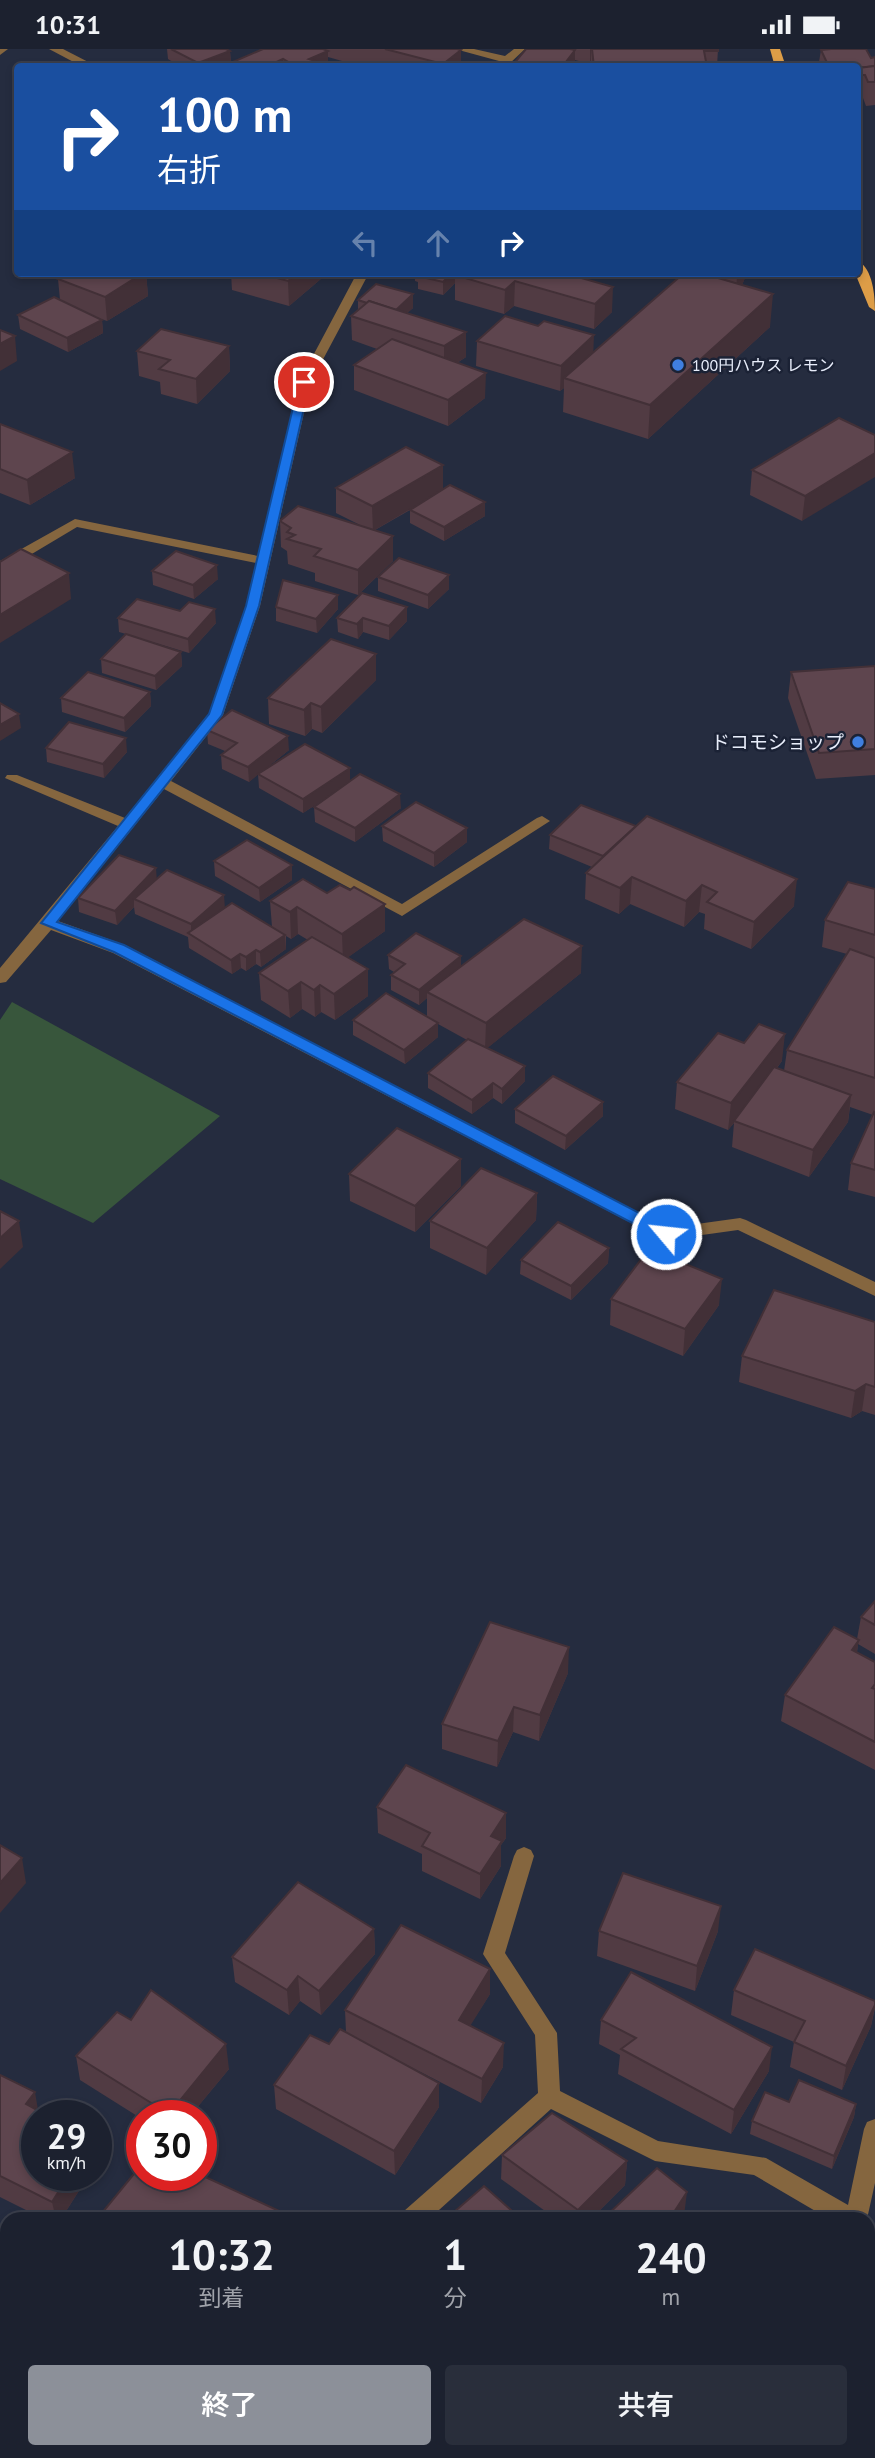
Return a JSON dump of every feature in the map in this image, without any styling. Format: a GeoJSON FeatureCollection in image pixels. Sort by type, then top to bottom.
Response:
{"type":"FeatureCollection","features":[{"type":"Feature","properties":{"kind":"main road"},"geometry":{"type":"LineString","coordinates":[[861,272],[875,307]]}},
{"type":"Feature","properties":{"kind":"street"},"geometry":{"type":"LineString","coordinates":[[54,49],[84,63]]}},
{"type":"Feature","properties":{"kind":"street"},"geometry":{"type":"LineString","coordinates":[[460,49],[501,63],[520,49]]}},
{"type":"Feature","properties":{"kind":"street"},"geometry":{"type":"LineString","coordinates":[[0,978],[48,923],[216,715],[264,561],[304,382],[361,277]]}},
{"type":"Feature","properties":{"kind":"street"},"geometry":{"type":"LineString","coordinates":[[0,567],[75,523],[264,561]]}},
{"type":"Feature","properties":{"kind":"street"},"geometry":{"type":"LineString","coordinates":[[12,778],[128,824]]}},
{"type":"Feature","properties":{"kind":"street"},"geometry":{"type":"LineString","coordinates":[[162,782],[402,911],[542,821]]}},
{"type":"Feature","properties":{"kind":"street"},"geometry":{"type":"LineString","coordinates":[[48,923],[119,949],[666,1234],[740,1224],[875,1290]]}},
{"type":"Feature","properties":{"kind":"street"},"geometry":{"type":"LineString","coordinates":[[524,1856],[494,1954],[546,2033],[549,2097]]}},
{"type":"Feature","properties":{"kind":"street"},"geometry":{"type":"LineString","coordinates":[[420,2212],[549,2097]]}},
{"type":"Feature","properties":{"kind":"street"},"geometry":{"type":"LineString","coordinates":[[549,2097],[655,2151],[758,2165],[838,2212]]}},
{"type":"Feature","properties":{"kind":"street"},"geometry":{"type":"LineString","coordinates":[[857,2212],[875,2129]]}},
{"type":"Feature","properties":{"kind":"green space"},"geometry":{"type":"Polygon","coordinates":[[[12,1002],[220,1116],[93,1223],[0,1179],[0,1020],[12,1002]]]}},
{"type":"Feature","properties":{"kind":"building"},"geometry":{"type":"Polygon","coordinates":[[[171,49],[226,49],[230,51],[198,63],[171,49]]]}},
{"type":"Feature","properties":{"kind":"building"},"geometry":{"type":"Polygon","coordinates":[[[263,49],[328,51],[309,59],[319,62],[317,63],[290,63],[283,59],[274,63],[235,61],[263,49]]]}},
{"type":"Feature","properties":{"kind":"building"},"geometry":{"type":"Polygon","coordinates":[[[385,49],[461,50],[444,63],[385,49]]]}},
{"type":"Feature","properties":{"kind":"building"},"geometry":{"type":"Polygon","coordinates":[[[526,49],[575,50],[565,63],[514,63],[526,49]]]}},
{"type":"Feature","properties":{"kind":"building"},"geometry":{"type":"Polygon","coordinates":[[[592,49],[718,49],[704,51],[706,63],[594,63],[592,49]]]}},
{"type":"Feature","properties":{"kind":"building"},"geometry":{"type":"Polygon","coordinates":[[[866,49],[871,58],[875,57],[875,66],[861,68],[861,63],[827,63],[821,50],[866,49]]]}},
{"type":"Feature","properties":{"kind":"building"},"geometry":{"type":"Polygon","coordinates":[[[875,66],[875,82],[868,82],[865,75],[861,75],[861,68],[875,66]]]}},
{"type":"Feature","properties":{"kind":"building"},"geometry":{"type":"Polygon","coordinates":[[[61,277],[137,277],[105,297],[58,279],[61,277]]]}},
{"type":"Feature","properties":{"kind":"building"},"geometry":{"type":"Polygon","coordinates":[[[273,277],[293,277],[288,281],[273,277]]]}},
{"type":"Feature","properties":{"kind":"building"},"geometry":{"type":"Polygon","coordinates":[[[422,277],[448,277],[443,282],[422,277]]]}},
{"type":"Feature","properties":{"kind":"building"},"geometry":{"type":"Polygon","coordinates":[[[462,277],[578,277],[613,287],[595,304],[515,281],[505,290],[462,277]]]}},
{"type":"Feature","properties":{"kind":"building"},"geometry":{"type":"Polygon","coordinates":[[[679,277],[715,277],[773,294],[650,405],[564,378],[679,277]]]}},
{"type":"Feature","properties":{"kind":"building"},"geometry":{"type":"Polygon","coordinates":[[[376,284],[413,294],[396,310],[358,300],[376,284]]]}},
{"type":"Feature","properties":{"kind":"building"},"geometry":{"type":"Polygon","coordinates":[[[54,297],[102,320],[67,338],[18,315],[54,297]]]}},
{"type":"Feature","properties":{"kind":"building"},"geometry":{"type":"Polygon","coordinates":[[[369,301],[466,332],[444,346],[351,316],[369,301]]]}},
{"type":"Feature","properties":{"kind":"building"},"geometry":{"type":"Polygon","coordinates":[[[505,316],[538,326],[544,321],[594,335],[561,366],[477,341],[505,316]]]}},
{"type":"Feature","properties":{"kind":"building"},"geometry":{"type":"Polygon","coordinates":[[[161,329],[229,346],[196,379],[159,369],[170,360],[137,351],[161,329]]]}},
{"type":"Feature","properties":{"kind":"building"},"geometry":{"type":"Polygon","coordinates":[[[0,330],[15,336],[0,344],[0,330]]]}},
{"type":"Feature","properties":{"kind":"building"},"geometry":{"type":"Polygon","coordinates":[[[392,339],[486,373],[448,400],[354,365],[392,339]]]}},
{"type":"Feature","properties":{"kind":"building"},"geometry":{"type":"Polygon","coordinates":[[[839,418],[875,435],[875,453],[805,496],[752,470],[839,418]]]}},
{"type":"Feature","properties":{"kind":"building"},"geometry":{"type":"Polygon","coordinates":[[[0,424],[72,452],[27,480],[0,469],[0,424]]]}},
{"type":"Feature","properties":{"kind":"building"},"geometry":{"type":"Polygon","coordinates":[[[406,447],[443,465],[372,506],[336,488],[406,447]]]}},
{"type":"Feature","properties":{"kind":"building"},"geometry":{"type":"Polygon","coordinates":[[[450,485],[485,502],[444,527],[410,510],[450,485]]]}},
{"type":"Feature","properties":{"kind":"building"},"geometry":{"type":"Polygon","coordinates":[[[298,506],[393,536],[358,570],[314,556],[321,549],[287,539],[295,535],[287,532],[291,528],[280,521],[298,506]]]}},
{"type":"Feature","properties":{"kind":"building"},"geometry":{"type":"Polygon","coordinates":[[[21,549],[69,573],[0,615],[0,562],[21,549]]]}},
{"type":"Feature","properties":{"kind":"building"},"geometry":{"type":"Polygon","coordinates":[[[176,551],[217,565],[193,585],[152,571],[176,551]]]}},
{"type":"Feature","properties":{"kind":"building"},"geometry":{"type":"Polygon","coordinates":[[[399,558],[449,575],[428,595],[378,577],[399,558]]]}},
{"type":"Feature","properties":{"kind":"building"},"geometry":{"type":"Polygon","coordinates":[[[283,580],[338,595],[316,619],[276,607],[283,580]]]}},
{"type":"Feature","properties":{"kind":"building"},"geometry":{"type":"Polygon","coordinates":[[[362,593],[407,607],[389,626],[363,618],[357,624],[337,618],[362,593]]]}},
{"type":"Feature","properties":{"kind":"building"},"geometry":{"type":"Polygon","coordinates":[[[137,599],[180,611],[189,602],[215,609],[188,639],[118,618],[137,599]]]}},
{"type":"Feature","properties":{"kind":"building"},"geometry":{"type":"Polygon","coordinates":[[[126,634],[181,652],[155,676],[101,659],[126,634]]]}},
{"type":"Feature","properties":{"kind":"building"},"geometry":{"type":"Polygon","coordinates":[[[331,639],[376,654],[321,707],[311,703],[304,710],[268,698],[331,639]]]}},
{"type":"Feature","properties":{"kind":"building"},"geometry":{"type":"Polygon","coordinates":[[[875,666],[875,749],[819,753],[791,672],[875,666]]]}},
{"type":"Feature","properties":{"kind":"building"},"geometry":{"type":"Polygon","coordinates":[[[88,672],[150,692],[124,718],[61,698],[88,672]]]}},
{"type":"Feature","properties":{"kind":"building"},"geometry":{"type":"Polygon","coordinates":[[[0,703],[19,714],[0,725],[0,703]]]}},
{"type":"Feature","properties":{"kind":"building"},"geometry":{"type":"Polygon","coordinates":[[[232,710],[288,736],[248,767],[221,755],[237,743],[207,730],[232,710]]]}},
{"type":"Feature","properties":{"kind":"building"},"geometry":{"type":"Polygon","coordinates":[[[69,722],[126,738],[103,764],[46,748],[69,722]]]}},
{"type":"Feature","properties":{"kind":"building"},"geometry":{"type":"Polygon","coordinates":[[[305,744],[350,768],[303,799],[258,774],[305,744]]]}},
{"type":"Feature","properties":{"kind":"building"},"geometry":{"type":"Polygon","coordinates":[[[360,774],[400,794],[355,828],[314,807],[360,774]]]}},
{"type":"Feature","properties":{"kind":"building"},"geometry":{"type":"Polygon","coordinates":[[[416,802],[467,828],[434,853],[382,826],[416,802]]]}},
{"type":"Feature","properties":{"kind":"building"},"geometry":{"type":"Polygon","coordinates":[[[581,805],[636,826],[603,856],[550,835],[581,805]]]}},
{"type":"Feature","properties":{"kind":"building"},"geometry":{"type":"Polygon","coordinates":[[[647,816],[797,879],[754,922],[707,902],[717,892],[702,885],[686,901],[632,877],[620,888],[586,873],[647,816]]]}},
{"type":"Feature","properties":{"kind":"building"},"geometry":{"type":"Polygon","coordinates":[[[247,840],[292,865],[259,888],[214,861],[247,840]]]}},
{"type":"Feature","properties":{"kind":"building"},"geometry":{"type":"Polygon","coordinates":[[[119,855],[156,868],[115,911],[78,898],[119,855]]]}},
{"type":"Feature","properties":{"kind":"building"},"geometry":{"type":"Polygon","coordinates":[[[167,870],[224,895],[191,924],[134,899],[167,870]]]}},
{"type":"Feature","properties":{"kind":"building"},"geometry":{"type":"Polygon","coordinates":[[[303,879],[327,893],[340,885],[350,890],[354,887],[385,904],[342,934],[297,907],[290,912],[270,901],[303,879]]]}},
{"type":"Feature","properties":{"kind":"building"},"geometry":{"type":"Polygon","coordinates":[[[848,882],[875,889],[875,935],[825,920],[848,882]]]}},
{"type":"Feature","properties":{"kind":"building"},"geometry":{"type":"Polygon","coordinates":[[[232,903],[285,935],[260,952],[256,950],[246,957],[240,954],[231,960],[188,933],[232,903]]]}},
{"type":"Feature","properties":{"kind":"building"},"geometry":{"type":"Polygon","coordinates":[[[524,919],[582,946],[486,1023],[427,992],[524,919]]]}},
{"type":"Feature","properties":{"kind":"building"},"geometry":{"type":"Polygon","coordinates":[[[416,933],[461,956],[419,990],[391,975],[405,964],[388,955],[416,933]]]}},
{"type":"Feature","properties":{"kind":"building"},"geometry":{"type":"Polygon","coordinates":[[[312,937],[368,969],[334,994],[320,985],[314,990],[301,982],[288,991],[259,973],[312,937]]]}},
{"type":"Feature","properties":{"kind":"building"},"geometry":{"type":"Polygon","coordinates":[[[850,949],[875,958],[875,1078],[787,1050],[850,949]]]}},
{"type":"Feature","properties":{"kind":"building"},"geometry":{"type":"Polygon","coordinates":[[[386,993],[438,1023],[404,1050],[353,1020],[386,993]]]}},
{"type":"Feature","properties":{"kind":"building"},"geometry":{"type":"Polygon","coordinates":[[[759,1024],[785,1034],[731,1103],[677,1082],[718,1033],[744,1043],[759,1024]]]}},
{"type":"Feature","properties":{"kind":"building"},"geometry":{"type":"Polygon","coordinates":[[[468,1039],[525,1066],[502,1089],[493,1083],[472,1100],[428,1073],[468,1039]]]}},
{"type":"Feature","properties":{"kind":"building"},"geometry":{"type":"Polygon","coordinates":[[[774,1067],[851,1095],[813,1150],[734,1121],[774,1067]]]}},
{"type":"Feature","properties":{"kind":"building"},"geometry":{"type":"Polygon","coordinates":[[[553,1076],[603,1102],[566,1136],[515,1109],[553,1076]]]}},
{"type":"Feature","properties":{"kind":"building"},"geometry":{"type":"Polygon","coordinates":[[[875,1113],[875,1170],[851,1163],[875,1113]]]}},
{"type":"Feature","properties":{"kind":"building"},"geometry":{"type":"Polygon","coordinates":[[[397,1128],[461,1159],[415,1206],[349,1174],[397,1128]]]}},
{"type":"Feature","properties":{"kind":"building"},"geometry":{"type":"Polygon","coordinates":[[[481,1168],[537,1193],[487,1248],[430,1221],[481,1168]]]}},
{"type":"Feature","properties":{"kind":"building"},"geometry":{"type":"Polygon","coordinates":[[[0,1211],[19,1221],[0,1238],[0,1211]]]}},
{"type":"Feature","properties":{"kind":"building"},"geometry":{"type":"Polygon","coordinates":[[[558,1222],[609,1248],[571,1286],[521,1260],[558,1222]]]}},
{"type":"Feature","properties":{"kind":"building"},"geometry":{"type":"Polygon","coordinates":[[[649,1249],[722,1279],[685,1329],[611,1299],[649,1249]]]}},
{"type":"Feature","properties":{"kind":"building"},"geometry":{"type":"Polygon","coordinates":[[[774,1290],[875,1322],[875,1387],[866,1384],[855,1391],[742,1356],[774,1290]]]}},
{"type":"Feature","properties":{"kind":"building"},"geometry":{"type":"Polygon","coordinates":[[[875,1601],[875,1625],[861,1617],[875,1601]]]}},
{"type":"Feature","properties":{"kind":"building"},"geometry":{"type":"Polygon","coordinates":[[[490,1622],[569,1647],[540,1715],[514,1707],[498,1741],[442,1724],[490,1622]]]}},
{"type":"Feature","properties":{"kind":"building"},"geometry":{"type":"Polygon","coordinates":[[[834,1627],[859,1640],[852,1650],[875,1662],[875,1684],[872,1688],[875,1689],[875,1742],[785,1695],[834,1627]]]}},
{"type":"Feature","properties":{"kind":"building"},"geometry":{"type":"Polygon","coordinates":[[[406,1765],[506,1813],[491,1836],[502,1841],[480,1874],[422,1846],[430,1833],[377,1807],[406,1765]]]}},
{"type":"Feature","properties":{"kind":"building"},"geometry":{"type":"Polygon","coordinates":[[[0,1845],[22,1858],[0,1883],[0,1845]]]}},
{"type":"Feature","properties":{"kind":"building"},"geometry":{"type":"Polygon","coordinates":[[[623,1873],[721,1906],[697,1966],[599,1931],[623,1873]]]}},
{"type":"Feature","properties":{"kind":"building"},"geometry":{"type":"Polygon","coordinates":[[[298,1882],[374,1929],[319,1991],[298,1976],[287,1990],[232,1957],[298,1882]]]}},
{"type":"Feature","properties":{"kind":"building"},"geometry":{"type":"Polygon","coordinates":[[[401,1925],[490,1969],[459,2020],[504,2043],[482,2079],[345,2010],[401,1925]]]}},
{"type":"Feature","properties":{"kind":"building"},"geometry":{"type":"Polygon","coordinates":[[[755,1949],[875,2001],[846,2066],[794,2042],[805,2021],[734,1990],[755,1949]]]}},
{"type":"Feature","properties":{"kind":"building"},"geometry":{"type":"Polygon","coordinates":[[[631,1972],[772,2047],[734,2110],[621,2049],[636,2038],[601,2020],[631,1972]]]}},
{"type":"Feature","properties":{"kind":"building"},"geometry":{"type":"Polygon","coordinates":[[[151,1990],[226,2044],[180,2100],[147,2100],[76,2056],[117,2012],[131,2020],[151,1990]]]}},
{"type":"Feature","properties":{"kind":"building"},"geometry":{"type":"Polygon","coordinates":[[[340,2029],[439,2083],[394,2151],[274,2085],[310,2035],[329,2044],[340,2029]]]}},
{"type":"Feature","properties":{"kind":"building"},"geometry":{"type":"Polygon","coordinates":[[[0,2075],[35,2092],[29,2100],[21,2100],[21,2186],[0,2176],[0,2075]]]}},
{"type":"Feature","properties":{"kind":"building"},"geometry":{"type":"Polygon","coordinates":[[[799,2080],[856,2104],[834,2156],[752,2121],[765,2092],[789,2102],[799,2080]]]}},
{"type":"Feature","properties":{"kind":"building"},"geometry":{"type":"Polygon","coordinates":[[[552,2113],[627,2161],[578,2210],[502,2155],[552,2113]]]}},
{"type":"Feature","properties":{"kind":"building"},"geometry":{"type":"Polygon","coordinates":[[[657,2168],[687,2192],[674,2212],[610,2212],[657,2168]]]}},
{"type":"Feature","properties":{"kind":"building"},"geometry":{"type":"Polygon","coordinates":[[[217,2182],[281,2212],[103,2212],[126,2184],[126,2191],[217,2191],[217,2182]]]}},
{"type":"Feature","properties":{"kind":"building"},"geometry":{"type":"Polygon","coordinates":[[[484,2186],[513,2212],[454,2212],[484,2186]]]}},
{"type":"Feature","properties":{"kind":"building"},"geometry":{"type":"Polygon","coordinates":[[[30,2191],[59,2191],[52,2202],[30,2191]]]}},
{"type":"Feature","properties":{"kind":"place","name":"100円ハウス レモン"},"geometry":{"type":"Point","coordinates":[678,365]}},
{"type":"Feature","properties":{"kind":"place","name":"ドコモショップ"},"geometry":{"type":"Point","coordinates":[858,742]}},
{"type":"Feature","properties":{"kind":"route"},"geometry":{"type":"LineString","coordinates":[[304,382],[253,606],[216,715],[48,923],[119,949],[666,1234]]}}]}
